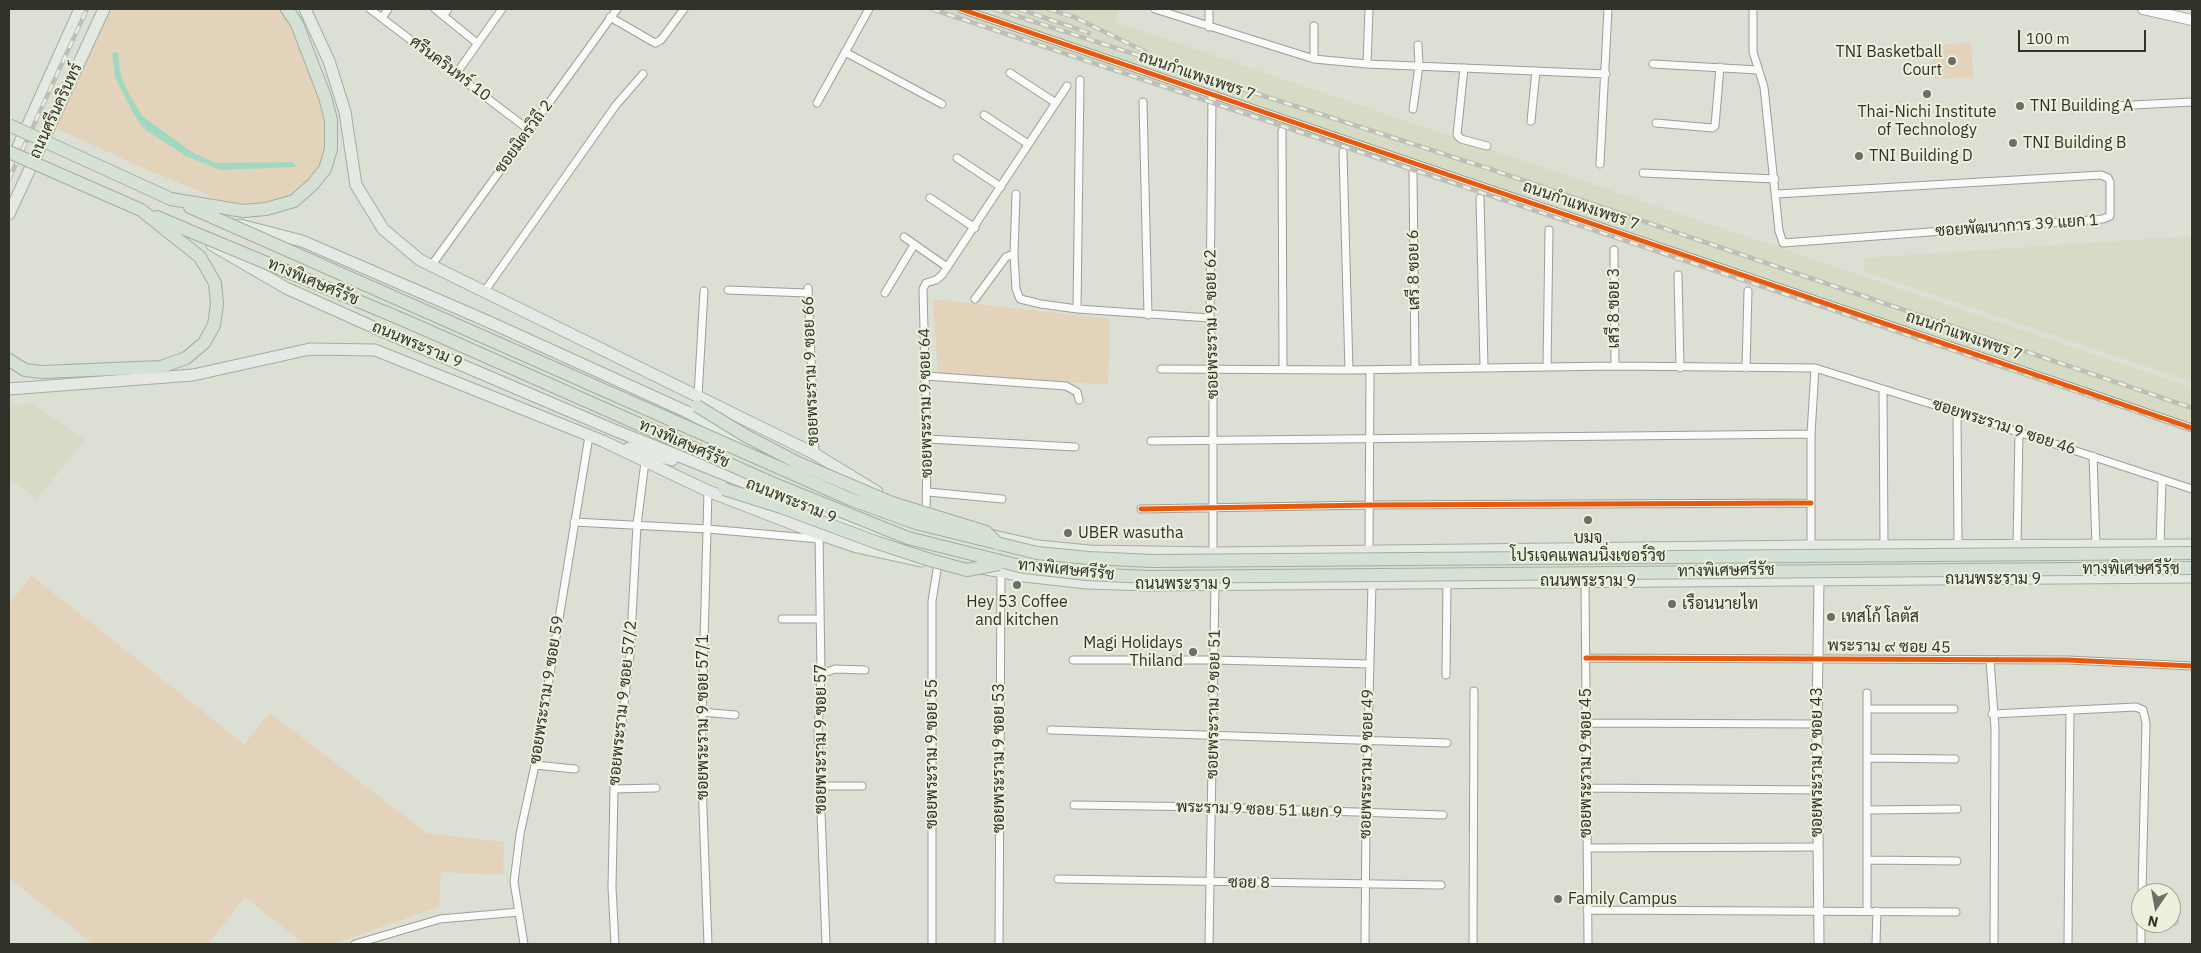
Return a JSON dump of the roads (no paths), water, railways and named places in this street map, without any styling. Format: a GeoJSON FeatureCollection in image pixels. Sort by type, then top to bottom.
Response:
{"type":"FeatureCollection","features":[{"type":"Feature","properties":{"kind":"highway"},"geometry":{"type":"LineString","coordinates":[[171,199],[243,211],[266,209],[294,201],[313,184],[324,168],[331,148],[331,120],[325,97],[297,24],[287,9]]}},
{"type":"Feature","properties":{"kind":"highway","name":"ทางพิเศษศรีรัช"},"geometry":{"type":"LineString","coordinates":[[9,125],[171,199],[850,499],[916,523],[1037,553],[1152,561],[2192,553]]}},
{"type":"Feature","properties":{"kind":"highway","name":"ทางพิเศษศรีรัช"},"geometry":{"type":"LineString","coordinates":[[9,152],[185,229],[406,321],[792,491],[908,538],[1003,568],[1148,577],[2192,568]]}},
{"type":"Feature","properties":{"kind":"highway"},"geometry":{"type":"LineString","coordinates":[[9,360],[25,370],[42,372],[161,367],[186,358],[204,343],[214,325],[217,304],[215,283],[200,257],[141,210]]}},
{"type":"Feature","properties":{"kind":"highway"},"geometry":{"type":"LineString","coordinates":[[697,401],[746,436],[798,463],[892,503],[986,532],[998,544]]}},
{"type":"Feature","properties":{"kind":"highway"},"geometry":{"type":"LineString","coordinates":[[724,489],[781,506],[878,543],[967,570],[1003,568]]}},
{"type":"Feature","properties":{"kind":"main road","name":"ถนนศรีนครินทร์"},"geometry":{"type":"LineString","coordinates":[[9,167],[80,9]]}},
{"type":"Feature","properties":{"kind":"main road","name":"ถนนศรีนครินทร์"},"geometry":{"type":"LineString","coordinates":[[9,214],[104,9]]}},
{"type":"Feature","properties":{"kind":"main road"},"geometry":{"type":"LineString","coordinates":[[305,9],[328,61],[345,112],[356,185],[383,229],[420,260],[697,401],[814,454],[875,491],[927,517]]}},
{"type":"Feature","properties":{"kind":"main road"},"geometry":{"type":"LineString","coordinates":[[2143,9],[2192,20]]}},
{"type":"Feature","properties":{"kind":"main road"},"geometry":{"type":"LineString","coordinates":[[2174,9],[2192,16]]}},
{"type":"Feature","properties":{"kind":"main road","name":"ถนนพระราม 9"},"geometry":{"type":"LineString","coordinates":[[217,219],[302,241],[487,321],[685,412],[852,492],[927,517],[1038,546],[1089,551],[1213,553],[1811,546],[2192,545]]}},
{"type":"Feature","properties":{"kind":"main road","name":"ถนนพระราม 9"},"geometry":{"type":"LineString","coordinates":[[185,229],[286,288],[382,331],[614,430],[904,546],[972,566],[1003,568],[1087,584],[2192,577]]}},
{"type":"Feature","properties":{"kind":"main road"},"geometry":{"type":"LineString","coordinates":[[9,389],[193,375],[310,349],[375,350],[603,441],[724,474]]}},
{"type":"Feature","properties":{"kind":"main road"},"geometry":{"type":"LineString","coordinates":[[724,474],[719,465],[721,453],[726,443],[739,439]]}},
{"type":"Feature","properties":{"kind":"main road"},"geometry":{"type":"LineString","coordinates":[[603,441],[645,462],[819,537],[902,558],[938,564],[972,566]]}},
{"type":"Feature","properties":{"kind":"street","name":"ศรีนครินทร์ 10"},"geometry":{"type":"LineString","coordinates":[[370,9],[529,130]]}},
{"type":"Feature","properties":{"kind":"street"},"geometry":{"type":"LineString","coordinates":[[382,18],[388,9]]}},
{"type":"Feature","properties":{"kind":"street"},"geometry":{"type":"LineString","coordinates":[[436,9],[477,43]]}},
{"type":"Feature","properties":{"kind":"street"},"geometry":{"type":"LineString","coordinates":[[444,15],[448,9]]}},
{"type":"Feature","properties":{"kind":"street"},"geometry":{"type":"LineString","coordinates":[[456,74],[502,9]]}},
{"type":"Feature","properties":{"kind":"street","name":"ซอยมิตรวิถี 2"},"geometry":{"type":"LineString","coordinates":[[431,266],[617,9]]}},
{"type":"Feature","properties":{"kind":"street"},"geometry":{"type":"LineString","coordinates":[[610,17],[655,43],[661,40],[684,9]]}},
{"type":"Feature","properties":{"kind":"street"},"geometry":{"type":"LineString","coordinates":[[817,103],[869,9]]}},
{"type":"Feature","properties":{"kind":"street","name":"ถนนกำแพงเพชร 7"},"geometry":{"type":"LineString","coordinates":[[961,9],[2192,428]]}},
{"type":"Feature","properties":{"kind":"street"},"geometry":{"type":"LineString","coordinates":[[1155,9],[1314,59],[1367,64],[1606,74]]}},
{"type":"Feature","properties":{"kind":"street"},"geometry":{"type":"LineString","coordinates":[[1209,9],[1209,27]]}},
{"type":"Feature","properties":{"kind":"street"},"geometry":{"type":"LineString","coordinates":[[1367,64],[1369,9]]}},
{"type":"Feature","properties":{"kind":"street"},"geometry":{"type":"LineString","coordinates":[[1600,164],[1608,9]]}},
{"type":"Feature","properties":{"kind":"street","name":"ซอยพัฒนาการ 39 แยก 1"},"geometry":{"type":"LineString","coordinates":[[1753,9],[1753,52],[1764,87],[1779,231],[1781,241],[1786,244],[2103,219],[2110,216],[2110,182],[2108,178],[2101,175],[1776,194]]}},
{"type":"Feature","properties":{"kind":"street"},"geometry":{"type":"LineString","coordinates":[[1314,26],[1314,59]]}},
{"type":"Feature","properties":{"kind":"street"},"geometry":{"type":"LineString","coordinates":[[1413,109],[1419,66],[1418,45]]}},
{"type":"Feature","properties":{"kind":"street"},"geometry":{"type":"LineString","coordinates":[[845,52],[942,104]]}},
{"type":"Feature","properties":{"kind":"street"},"geometry":{"type":"LineString","coordinates":[[1653,64],[1758,70]]}},
{"type":"Feature","properties":{"kind":"street"},"geometry":{"type":"LineString","coordinates":[[1656,123],[1712,128],[1715,126],[1720,67]]}},
{"type":"Feature","properties":{"kind":"street"},"geometry":{"type":"LineString","coordinates":[[1464,68],[1457,135],[1461,139],[1487,146]]}},
{"type":"Feature","properties":{"kind":"street"},"geometry":{"type":"LineString","coordinates":[[1531,120],[1536,71]]}},
{"type":"Feature","properties":{"kind":"street"},"geometry":{"type":"LineString","coordinates":[[1010,73],[1056,103]]}},
{"type":"Feature","properties":{"kind":"street"},"geometry":{"type":"LineString","coordinates":[[484,292],[616,106],[643,74]]}},
{"type":"Feature","properties":{"kind":"street"},"geometry":{"type":"LineString","coordinates":[[1078,309],[1080,80]]}},
{"type":"Feature","properties":{"kind":"street"},"geometry":{"type":"LineString","coordinates":[[904,237],[948,267],[1067,86]]}},
{"type":"Feature","properties":{"kind":"street","name":"ซอยพระราม 9 ซอย 62"},"geometry":{"type":"LineString","coordinates":[[1212,95],[1210,318],[1213,370],[1213,553]]}},
{"type":"Feature","properties":{"kind":"street"},"geometry":{"type":"LineString","coordinates":[[1143,102],[1148,315]]}},
{"type":"Feature","properties":{"kind":"street"},"geometry":{"type":"LineString","coordinates":[[2073,108],[2192,102]]}},
{"type":"Feature","properties":{"kind":"street"},"geometry":{"type":"LineString","coordinates":[[984,115],[1028,144]]}},
{"type":"Feature","properties":{"kind":"street"},"geometry":{"type":"LineString","coordinates":[[1282,132],[1283,369]]}},
{"type":"Feature","properties":{"kind":"street"},"geometry":{"type":"LineString","coordinates":[[1343,152],[1349,370]]}},
{"type":"Feature","properties":{"kind":"street"},"geometry":{"type":"LineString","coordinates":[[957,158],[1001,187]]}},
{"type":"Feature","properties":{"kind":"street","name":"เสรี 8 ซอย 6"},"geometry":{"type":"LineString","coordinates":[[1413,171],[1415,368]]}},
{"type":"Feature","properties":{"kind":"street"},"geometry":{"type":"LineString","coordinates":[[1643,173],[1775,179]]}},
{"type":"Feature","properties":{"kind":"street"},"geometry":{"type":"LineString","coordinates":[[1016,194],[1014,255],[1016,289],[1020,298],[1041,304],[1078,309],[1210,318]]}},
{"type":"Feature","properties":{"kind":"street"},"geometry":{"type":"LineString","coordinates":[[930,198],[975,228]]}},
{"type":"Feature","properties":{"kind":"street"},"geometry":{"type":"LineString","coordinates":[[1480,198],[1484,367]]}},
{"type":"Feature","properties":{"kind":"street"},"geometry":{"type":"LineString","coordinates":[[1547,367],[1549,230]]}},
{"type":"Feature","properties":{"kind":"street"},"geometry":{"type":"LineString","coordinates":[[885,293],[914,244]]}},
{"type":"Feature","properties":{"kind":"street","name":"เสรี 8 ซอย 3"},"geometry":{"type":"LineString","coordinates":[[1614,250],[1615,366]]}},
{"type":"Feature","properties":{"kind":"street"},"geometry":{"type":"LineString","coordinates":[[975,298],[1006,257],[1014,255]]}},
{"type":"Feature","properties":{"kind":"street","name":"ซอยพระราม 9 ซอย 64"},"geometry":{"type":"LineString","coordinates":[[927,517],[923,289],[926,282],[936,280],[948,267]]}},
{"type":"Feature","properties":{"kind":"street"},"geometry":{"type":"LineString","coordinates":[[1678,275],[1680,368]]}},
{"type":"Feature","properties":{"kind":"street","name":"ซอยพระราม 9 ซอย 66"},"geometry":{"type":"LineString","coordinates":[[728,290],[808,290],[814,454]]}},
{"type":"Feature","properties":{"kind":"street"},"geometry":{"type":"LineString","coordinates":[[697,401],[704,291]]}},
{"type":"Feature","properties":{"kind":"street"},"geometry":{"type":"LineString","coordinates":[[1746,368],[1748,291]]}},
{"type":"Feature","properties":{"kind":"street","name":"ซอยพระราม 9 ซอย 46"},"geometry":{"type":"LineString","coordinates":[[1161,369],[1370,370],[1615,366],[1815,368],[1957,412],[2192,489]]}},
{"type":"Feature","properties":{"kind":"street"},"geometry":{"type":"LineString","coordinates":[[1811,546],[1811,434],[1815,368]]}},
{"type":"Feature","properties":{"kind":"street"},"geometry":{"type":"LineString","coordinates":[[1369,550],[1370,370]]}},
{"type":"Feature","properties":{"kind":"street"},"geometry":{"type":"LineString","coordinates":[[926,376],[1066,386],[1077,392],[1080,400]]}},
{"type":"Feature","properties":{"kind":"street"},"geometry":{"type":"LineString","coordinates":[[1883,389],[1884,546]]}},
{"type":"Feature","properties":{"kind":"street"},"geometry":{"type":"LineString","coordinates":[[1957,412],[1958,546]]}},
{"type":"Feature","properties":{"kind":"street"},"geometry":{"type":"LineString","coordinates":[[2017,546],[2019,432]]}},
{"type":"Feature","properties":{"kind":"street"},"geometry":{"type":"LineString","coordinates":[[1151,441],[1811,434]]}},
{"type":"Feature","properties":{"kind":"street","name":"ซอยพระราม 9 ซอย 59"},"geometry":{"type":"LineString","coordinates":[[524,944],[514,882],[520,834],[535,765],[589,436]]}},
{"type":"Feature","properties":{"kind":"street"},"geometry":{"type":"LineString","coordinates":[[927,439],[1075,447]]}},
{"type":"Feature","properties":{"kind":"street"},"geometry":{"type":"LineString","coordinates":[[2093,456],[2096,546]]}},
{"type":"Feature","properties":{"kind":"street","name":"ซอยพระราม 9 ซอย 57/2"},"geometry":{"type":"LineString","coordinates":[[616,944],[612,887],[614,789],[630,654],[637,526],[645,462]]}},
{"type":"Feature","properties":{"kind":"street"},"geometry":{"type":"LineString","coordinates":[[2160,546],[2162,480]]}},
{"type":"Feature","properties":{"kind":"street","name":"ซอยพระราม 9 ซอย 57/1"},"geometry":{"type":"LineString","coordinates":[[708,490],[701,712],[708,944]]}},
{"type":"Feature","properties":{"kind":"street"},"geometry":{"type":"LineString","coordinates":[[928,492],[1002,499]]}},
{"type":"Feature","properties":{"kind":"street"},"geometry":{"type":"LineString","coordinates":[[1141,509],[1370,505],[1811,504]]}},
{"type":"Feature","properties":{"kind":"street"},"geometry":{"type":"LineString","coordinates":[[574,522],[819,537]]}},
{"type":"Feature","properties":{"kind":"street","name":"ซอยพระราม 9 ซอย 57"},"geometry":{"type":"LineString","coordinates":[[819,537],[821,674],[818,733],[826,944]]}},
{"type":"Feature","properties":{"kind":"street","name":"ซอยพระราม 9 ซอย 55"},"geometry":{"type":"LineString","coordinates":[[932,944],[932,601],[938,564]]}},
{"type":"Feature","properties":{"kind":"street","name":"ซอยพระราม 9 ซอย 53"},"geometry":{"type":"LineString","coordinates":[[999,944],[1003,568]]}},
{"type":"Feature","properties":{"kind":"street","name":"ซอยพระราม 9 ซอย 43"},"geometry":{"type":"LineString","coordinates":[[1819,580],[1817,658],[1819,944]]}},
{"type":"Feature","properties":{"kind":"street","name":"ซอยพระราม 9 ซอย 45"},"geometry":{"type":"LineString","coordinates":[[1585,581],[1588,944]]}},
{"type":"Feature","properties":{"kind":"street"},"geometry":{"type":"LineString","coordinates":[[1446,675],[1447,582]]}},
{"type":"Feature","properties":{"kind":"street","name":"ซอยพระราม 9 ซอย 49"},"geometry":{"type":"LineString","coordinates":[[1365,944],[1366,813],[1372,583]]}},
{"type":"Feature","properties":{"kind":"street","name":"ซอยพระราม 9 ซอย 51"},"geometry":{"type":"LineString","coordinates":[[1209,944],[1215,584]]}},
{"type":"Feature","properties":{"kind":"street"},"geometry":{"type":"LineString","coordinates":[[782,619],[820,619]]}},
{"type":"Feature","properties":{"kind":"street","name":"พระราม ๙ ซอย 45"},"geometry":{"type":"LineString","coordinates":[[1586,658],[1990,660],[2134,662],[2192,666]]}},
{"type":"Feature","properties":{"kind":"street"},"geometry":{"type":"LineString","coordinates":[[1073,660],[1214,660],[1370,664]]}},
{"type":"Feature","properties":{"kind":"street"},"geometry":{"type":"LineString","coordinates":[[1990,660],[1992,714],[1995,728],[1994,944]]}},
{"type":"Feature","properties":{"kind":"street"},"geometry":{"type":"LineString","coordinates":[[821,674],[834,669],[866,670]]}},
{"type":"Feature","properties":{"kind":"street"},"geometry":{"type":"LineString","coordinates":[[1472,944],[1474,691]]}},
{"type":"Feature","properties":{"kind":"street"},"geometry":{"type":"LineString","coordinates":[[1867,912],[1868,693]]}},
{"type":"Feature","properties":{"kind":"street"},"geometry":{"type":"LineString","coordinates":[[1992,714],[2136,707],[2143,710],[2145,716],[2142,883]]}},
{"type":"Feature","properties":{"kind":"street"},"geometry":{"type":"LineString","coordinates":[[1868,709],[1954,709]]}},
{"type":"Feature","properties":{"kind":"street"},"geometry":{"type":"LineString","coordinates":[[2068,944],[2070,710]]}},
{"type":"Feature","properties":{"kind":"street"},"geometry":{"type":"LineString","coordinates":[[701,712],[734,715]]}},
{"type":"Feature","properties":{"kind":"street"},"geometry":{"type":"LineString","coordinates":[[1586,723],[1817,724]]}},
{"type":"Feature","properties":{"kind":"street"},"geometry":{"type":"LineString","coordinates":[[1051,730],[1447,743]]}},
{"type":"Feature","properties":{"kind":"street"},"geometry":{"type":"LineString","coordinates":[[1868,758],[1955,759]]}},
{"type":"Feature","properties":{"kind":"street"},"geometry":{"type":"LineString","coordinates":[[535,765],[575,769]]}},
{"type":"Feature","properties":{"kind":"street"},"geometry":{"type":"LineString","coordinates":[[821,786],[862,786]]}},
{"type":"Feature","properties":{"kind":"street"},"geometry":{"type":"LineString","coordinates":[[614,789],[656,788]]}},
{"type":"Feature","properties":{"kind":"street"},"geometry":{"type":"LineString","coordinates":[[1587,788],[1818,790]]}},
{"type":"Feature","properties":{"kind":"street","name":"พระราม 9 ซอย 51 แยก 9"},"geometry":{"type":"LineString","coordinates":[[1074,806],[1212,807],[1443,815]]}},
{"type":"Feature","properties":{"kind":"street"},"geometry":{"type":"LineString","coordinates":[[1868,810],[1957,809]]}},
{"type":"Feature","properties":{"kind":"street"},"geometry":{"type":"LineString","coordinates":[[1587,848],[1818,847]]}},
{"type":"Feature","properties":{"kind":"street"},"geometry":{"type":"LineString","coordinates":[[1868,860],[1957,861]]}},
{"type":"Feature","properties":{"kind":"street","name":"ซอย 8"},"geometry":{"type":"LineString","coordinates":[[1058,879],[1211,883],[1441,885]]}},
{"type":"Feature","properties":{"kind":"street"},"geometry":{"type":"LineString","coordinates":[[1587,910],[1956,912]]}},
{"type":"Feature","properties":{"kind":"street"},"geometry":{"type":"LineString","coordinates":[[1876,944],[1877,911]]}},
{"type":"Feature","properties":{"kind":"street"},"geometry":{"type":"LineString","coordinates":[[356,944],[440,918],[519,912]]}},
{"type":"Feature","properties":{"kind":"railway"},"geometry":{"type":"LineString","coordinates":[[9,179],[87,9]]}},
{"type":"Feature","properties":{"kind":"railway"},"geometry":{"type":"LineString","coordinates":[[932,9],[2192,430]]}},
{"type":"Feature","properties":{"kind":"railway"},"geometry":{"type":"LineString","coordinates":[[995,9],[1487,168],[2192,408]]}},
{"type":"Feature","properties":{"kind":"railway"},"geometry":{"type":"LineString","coordinates":[[1019,9],[1089,33]]}},
{"type":"Feature","properties":{"kind":"railway"},"geometry":{"type":"LineString","coordinates":[[1048,9],[1074,17],[1146,52]]}},
{"type":"Feature","properties":{"kind":"place","name":"TNI Basketball Court"},"geometry":{"type":"Point","coordinates":[1952,61]}},
{"type":"Feature","properties":{"kind":"place","name":"Thai-Nichi Institute of Technology"},"geometry":{"type":"Point","coordinates":[1927,94]}},
{"type":"Feature","properties":{"kind":"place","name":"TNI Building A"},"geometry":{"type":"Point","coordinates":[2020,106]}},
{"type":"Feature","properties":{"kind":"place","name":"TNI Building B"},"geometry":{"type":"Point","coordinates":[2013,143]}},
{"type":"Feature","properties":{"kind":"place","name":"TNI Building D"},"geometry":{"type":"Point","coordinates":[1859,156]}},
{"type":"Feature","properties":{"kind":"place","name":"บมจ โปรเจคแพลนนิ่งเซอร์วิช"},"geometry":{"type":"Point","coordinates":[1588,520]}},
{"type":"Feature","properties":{"kind":"place","name":"UBER wasutha"},"geometry":{"type":"Point","coordinates":[1068,533]}},
{"type":"Feature","properties":{"kind":"place","name":"Hey 53 Coffee and kitchen"},"geometry":{"type":"Point","coordinates":[1017,585]}},
{"type":"Feature","properties":{"kind":"place","name":"เรือนนายไท"},"geometry":{"type":"Point","coordinates":[1672,604]}},
{"type":"Feature","properties":{"kind":"place","name":"เทสโก้ โลตัส"},"geometry":{"type":"Point","coordinates":[1831,617]}},
{"type":"Feature","properties":{"kind":"place","name":"Magi Holidays Thiland"},"geometry":{"type":"Point","coordinates":[1193,652]}},
{"type":"Feature","properties":{"kind":"place","name":"Family Campus"},"geometry":{"type":"Point","coordinates":[1558,899]}}]}
